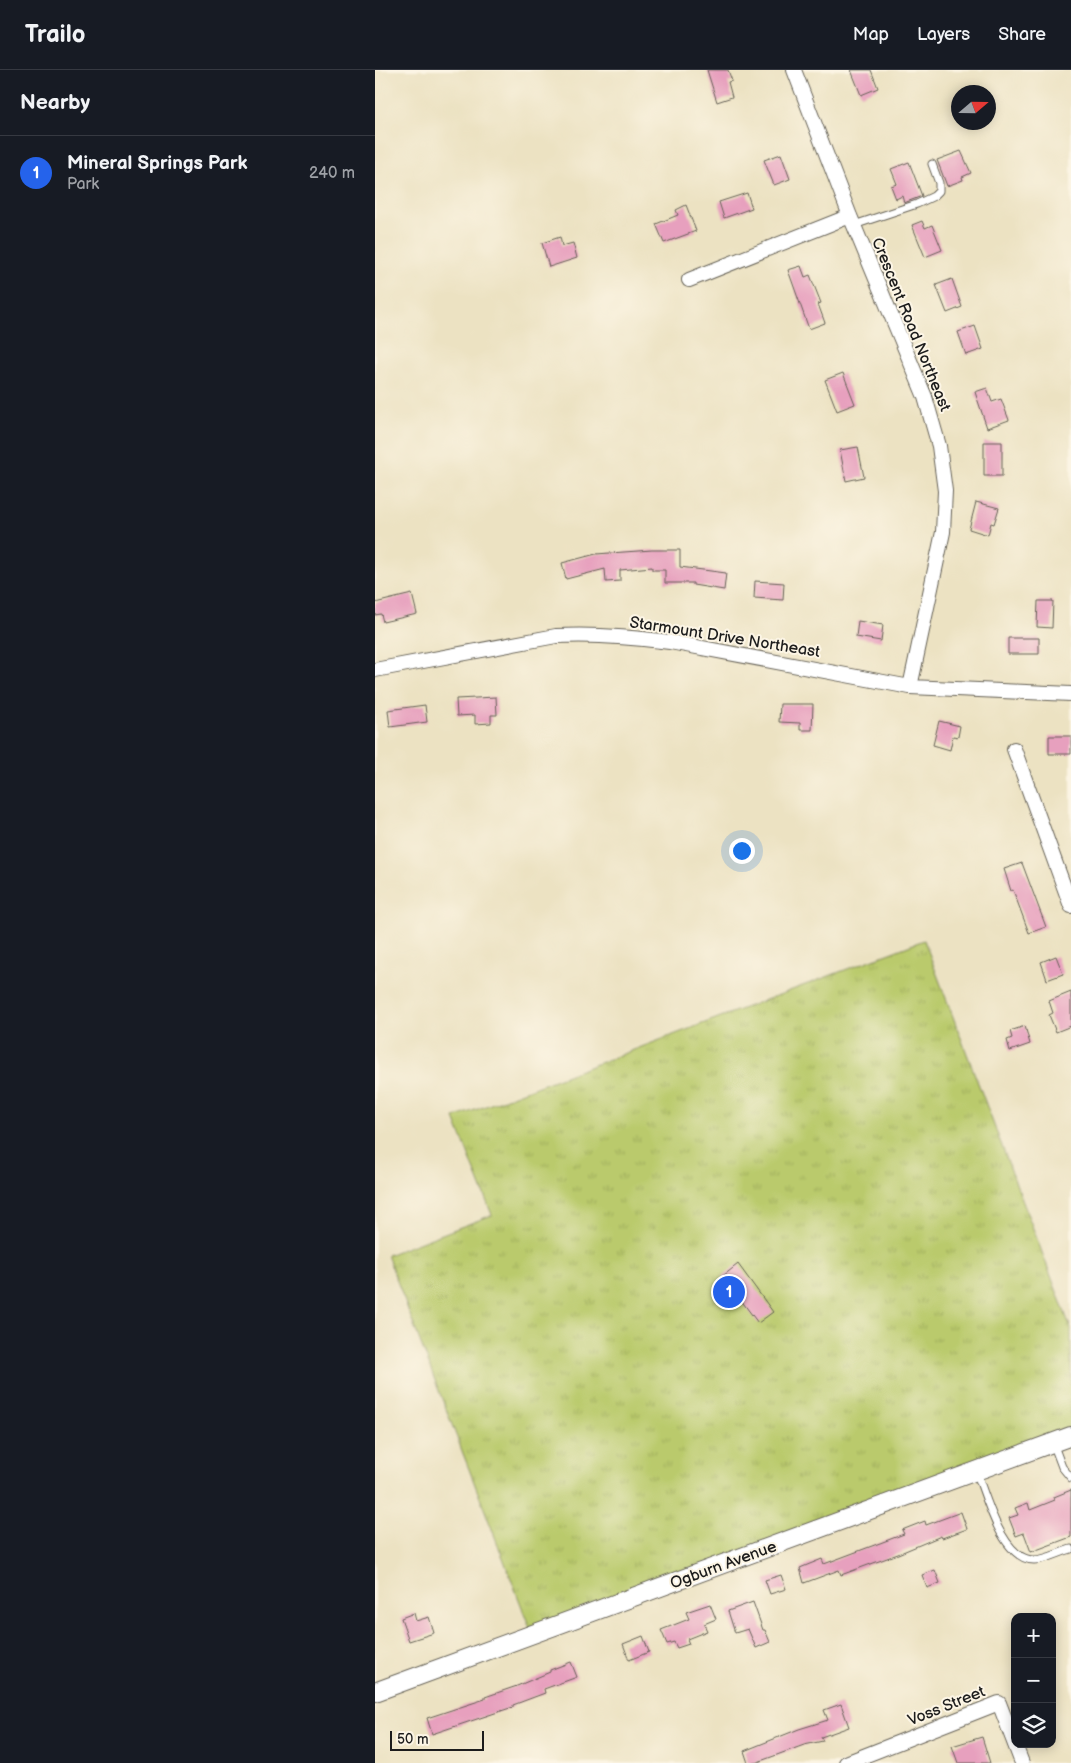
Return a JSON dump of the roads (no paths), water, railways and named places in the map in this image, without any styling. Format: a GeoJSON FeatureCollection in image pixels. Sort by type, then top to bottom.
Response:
{"type":"FeatureCollection","features":[{"type":"Feature","properties":{"kind":"street","name":"Crescent Road Northeast"},"geometry":{"type":"LineString","coordinates":[[795,70],[852,221],[925,397],[939,446],[945,491],[943,532],[910,687]]}},
{"type":"Feature","properties":{"kind":"street"},"geometry":{"type":"LineString","coordinates":[[689,280],[852,221]]}},
{"type":"Feature","properties":{"kind":"street","name":"Starmount Drive Northeast"},"geometry":{"type":"LineString","coordinates":[[375,670],[556,636],[579,635],[630,637],[670,642],[910,687],[1071,694]]}},
{"type":"Feature","properties":{"kind":"street"},"geometry":{"type":"LineString","coordinates":[[1014,749],[1071,906]]}},
{"type":"Feature","properties":{"kind":"street","name":"Ogburn Avenue"},"geometry":{"type":"LineString","coordinates":[[375,1692],[1071,1436]]}},
{"type":"Feature","properties":{"kind":"street","name":"Voss Street"},"geometry":{"type":"LineString","coordinates":[[846,1763],[999,1703],[1021,1763]]}},
{"type":"Feature","properties":{"kind":"lane"},"geometry":{"type":"LineString","coordinates":[[852,221],[911,206],[934,196],[939,191],[939,183],[932,164]]}},
{"type":"Feature","properties":{"kind":"lane"},"geometry":{"type":"LineString","coordinates":[[1053,1443],[1062,1467],[1071,1478]]}},
{"type":"Feature","properties":{"kind":"lane"},"geometry":{"type":"LineString","coordinates":[[976,1471],[1001,1533],[1009,1546],[1025,1559],[1037,1560],[1071,1549]]}},
{"type":"Feature","properties":{"kind":"place","name":"Mineral Springs Park"},"geometry":{"type":"Point","coordinates":[729,1292]}}]}
